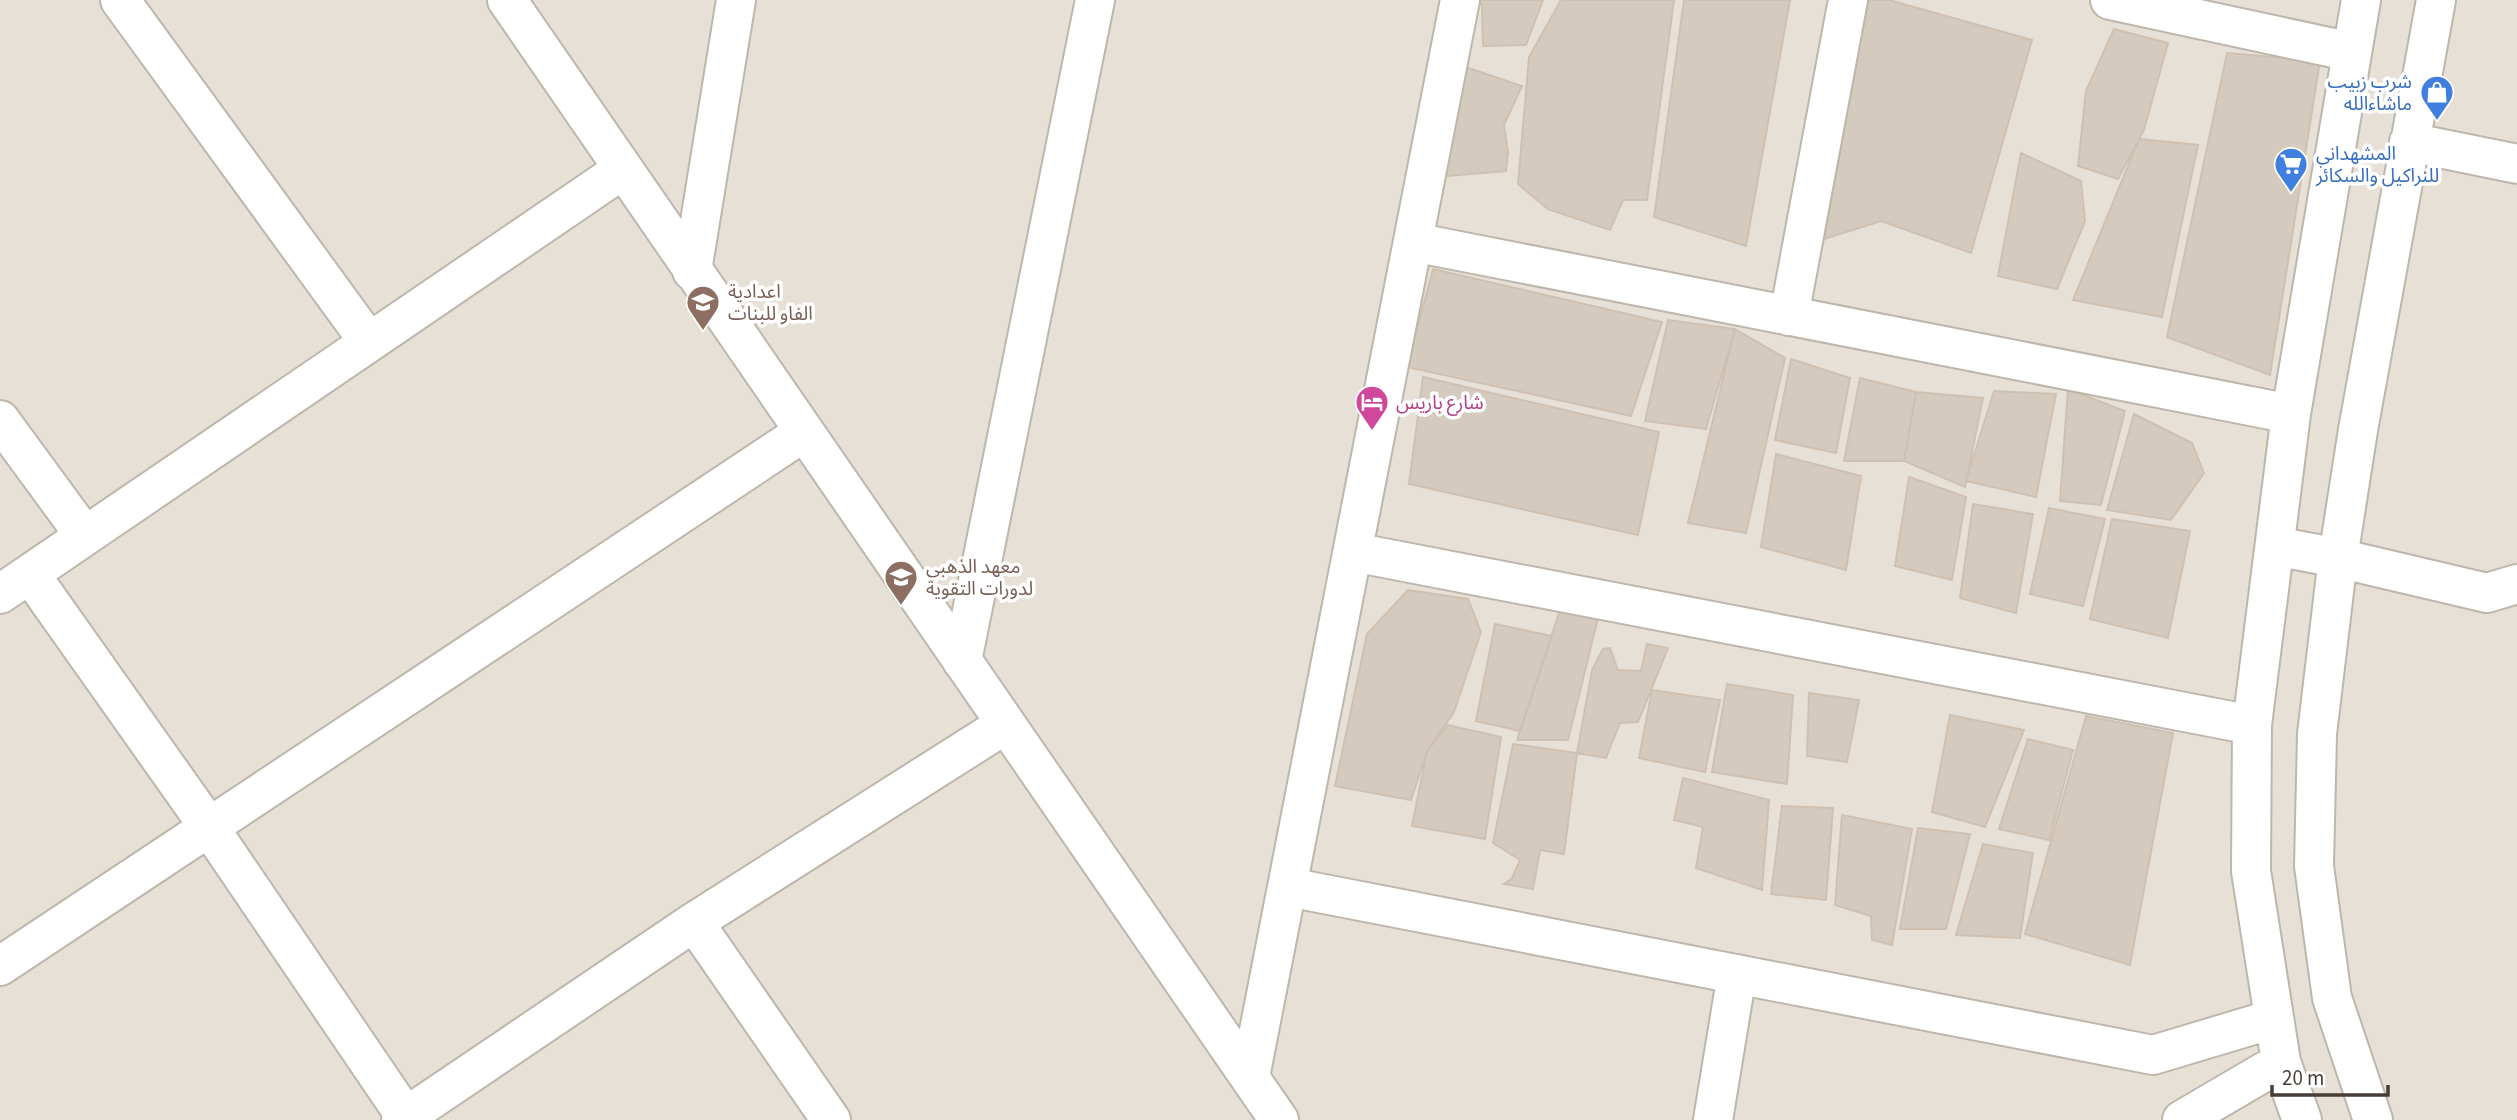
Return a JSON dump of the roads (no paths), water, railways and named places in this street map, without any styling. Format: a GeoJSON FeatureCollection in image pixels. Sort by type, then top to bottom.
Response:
{"type":"FeatureCollection","features":[{"type":"Feature","properties":{"kind":"street"},"geometry":{"type":"LineString","coordinates":[[120,0],[369,342]]}},
{"type":"Feature","properties":{"kind":"street"},"geometry":{"type":"LineString","coordinates":[[507,0],[1279,1120]]}},
{"type":"Feature","properties":{"kind":"street"},"geometry":{"type":"LineString","coordinates":[[692,271],[736,0]]}},
{"type":"Feature","properties":{"kind":"street"},"geometry":{"type":"LineString","coordinates":[[962,661],[1095,0]]}},
{"type":"Feature","properties":{"kind":"street"},"geometry":{"type":"LineString","coordinates":[[1251,1077],[1460,0]]}},
{"type":"Feature","properties":{"kind":"street"},"geometry":{"type":"LineString","coordinates":[[1789,316],[1848,0]]}},
{"type":"Feature","properties":{"kind":"street"},"geometry":{"type":"LineString","coordinates":[[2110,0],[2352,52]]}},
{"type":"Feature","properties":{"kind":"street"},"geometry":{"type":"LineString","coordinates":[[2302,1120],[2281,1062],[2251,871],[2252,726],[2291,414],[2361,0]]}},
{"type":"Feature","properties":{"kind":"street"},"geometry":{"type":"LineString","coordinates":[[2373,1120],[2332,998],[2314,866],[2317,734],[2338,558],[2358,430],[2436,0]]}},
{"type":"Feature","properties":{"kind":"street"},"geometry":{"type":"LineString","coordinates":[[2409,142],[2517,164]]}},
{"type":"Feature","properties":{"kind":"street"},"geometry":{"type":"LineString","coordinates":[[622,170],[15,584],[209,827],[405,1119],[694,922],[1006,723]]}},
{"type":"Feature","properties":{"kind":"street"},"geometry":{"type":"LineString","coordinates":[[1413,242],[2291,414]]}},
{"type":"Feature","properties":{"kind":"street"},"geometry":{"type":"LineString","coordinates":[[0,420],[85,536]]}},
{"type":"Feature","properties":{"kind":"street"},"geometry":{"type":"LineString","coordinates":[[0,966],[804,432]]}},
{"type":"Feature","properties":{"kind":"street"},"geometry":{"type":"LineString","coordinates":[[2274,547],[2338,558],[2487,593],[2517,583]]}},
{"type":"Feature","properties":{"kind":"street"},"geometry":{"type":"LineString","coordinates":[[1353,552],[2252,726]]}},
{"type":"Feature","properties":{"kind":"street"},"geometry":{"type":"LineString","coordinates":[[1288,887],[2153,1055],[2273,1019]]}},
{"type":"Feature","properties":{"kind":"street"},"geometry":{"type":"LineString","coordinates":[[694,922],[831,1120]]}},
{"type":"Feature","properties":{"kind":"street"},"geometry":{"type":"LineString","coordinates":[[1713,1120],[1737,974]]}},
{"type":"Feature","properties":{"kind":"street"},"geometry":{"type":"LineString","coordinates":[[2182,1120],[2281,1062]]}},
{"type":"Feature","properties":{"kind":"place","name":"شرب زبيب ماشاءالله"},"geometry":{"type":"Point","coordinates":[2437,122]}},
{"type":"Feature","properties":{"kind":"place","name":"المشهداني للنراكيل والسكائر"},"geometry":{"type":"Point","coordinates":[2291,194]}},
{"type":"Feature","properties":{"kind":"place","name":"اعدادية الفاو للبنات"},"geometry":{"type":"Point","coordinates":[703,332]}},
{"type":"Feature","properties":{"kind":"place","name":"شارع باريس"},"geometry":{"type":"Point","coordinates":[1372,432]}},
{"type":"Feature","properties":{"kind":"place","name":"معهد الذهبي لدورات التقوية"},"geometry":{"type":"Point","coordinates":[901,607]}}]}
